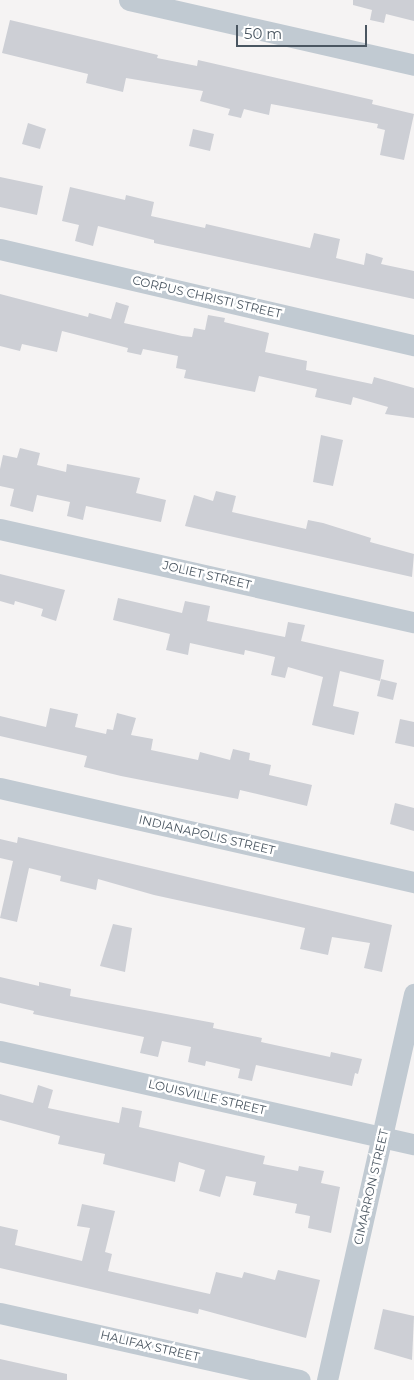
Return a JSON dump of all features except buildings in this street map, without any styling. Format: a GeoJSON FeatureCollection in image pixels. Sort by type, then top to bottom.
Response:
{"type":"FeatureCollection","features":[{"type":"Feature","properties":{"kind":"street"},"geometry":{"type":"LineString","coordinates":[[128,0],[414,65]]}},
{"type":"Feature","properties":{"kind":"street","name":"CORPUS CHRISTI STREET"},"geometry":{"type":"LineString","coordinates":[[0,250],[414,345]]}},
{"type":"Feature","properties":{"kind":"street","name":"JOLIET STREET"},"geometry":{"type":"LineString","coordinates":[[0,529],[414,622]]}},
{"type":"Feature","properties":{"kind":"street","name":"INDIANAPOLIS STREET"},"geometry":{"type":"LineString","coordinates":[[0,788],[414,882]]}},
{"type":"Feature","properties":{"kind":"street","name":"CIMARRON STREET"},"geometry":{"type":"LineString","coordinates":[[327,1380],[414,994]]}},
{"type":"Feature","properties":{"kind":"street","name":"LOUISVILLE STREET"},"geometry":{"type":"LineString","coordinates":[[0,1051],[414,1144]]}},
{"type":"Feature","properties":{"kind":"street","name":"HALIFAX STREET"},"geometry":{"type":"LineString","coordinates":[[0,1313],[300,1380]]}}]}
